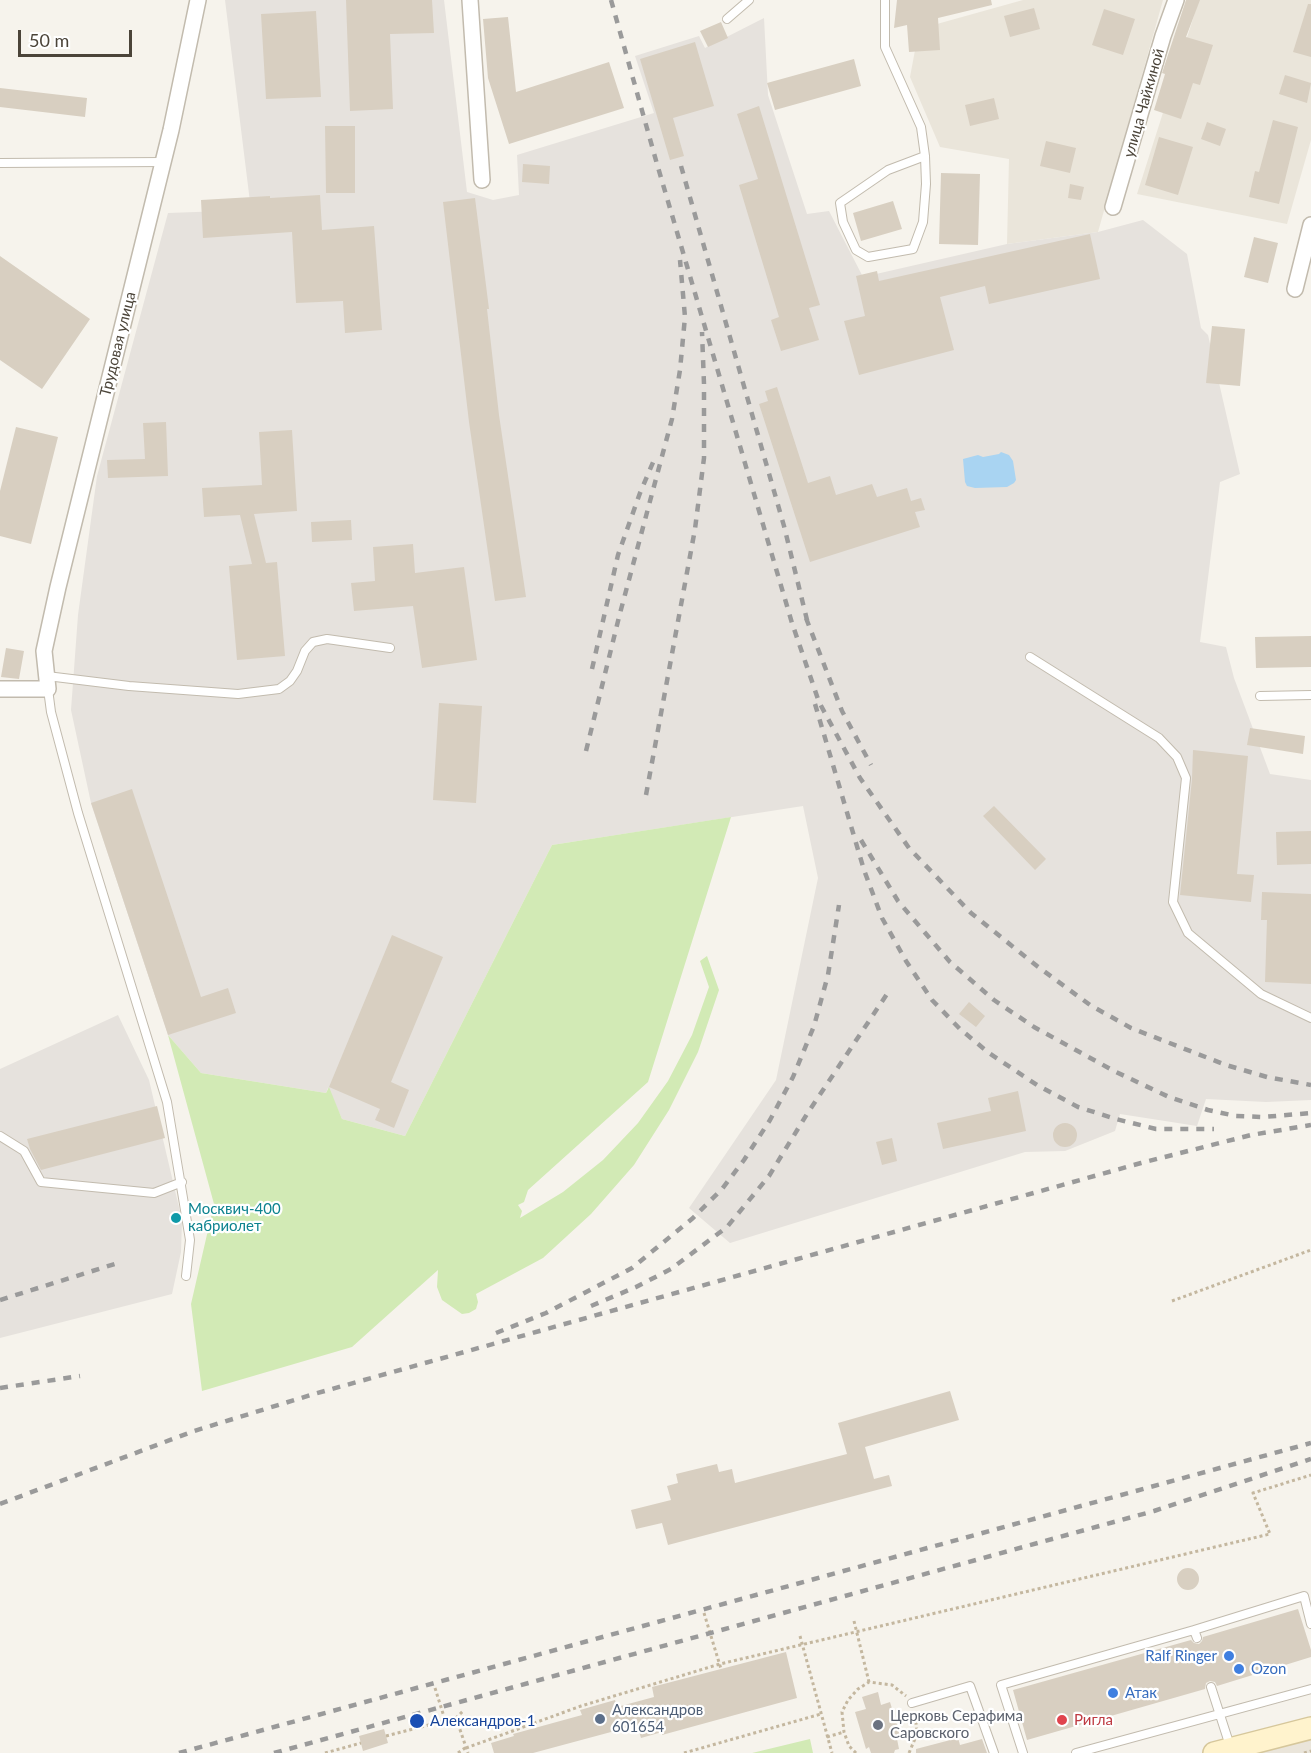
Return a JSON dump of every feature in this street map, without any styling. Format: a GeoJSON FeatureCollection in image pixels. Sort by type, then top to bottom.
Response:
{"type":"FeatureCollection","features":[{"type":"Feature","properties":{"kind":"main road"},"geometry":{"type":"LineString","coordinates":[[1223,1751],[1311,1728]]}},
{"type":"Feature","properties":{"kind":"street","name":"Трудовая улица"},"geometry":{"type":"LineString","coordinates":[[48,682],[44,651],[58,587],[163,162],[198,0]]}},
{"type":"Feature","properties":{"kind":"street"},"geometry":{"type":"LineString","coordinates":[[470,0],[483,180]]}},
{"type":"Feature","properties":{"kind":"street","name":"улица Чайкиной"},"geometry":{"type":"LineString","coordinates":[[1113,207],[1163,36],[1176,0]]}},
{"type":"Feature","properties":{"kind":"street"},"geometry":{"type":"LineString","coordinates":[[1294,289],[1311,225]]}},
{"type":"Feature","properties":{"kind":"street"},"geometry":{"type":"LineString","coordinates":[[0,689],[48,682]]}},
{"type":"Feature","properties":{"kind":"lane"},"geometry":{"type":"LineString","coordinates":[[727,19],[748,0]]}},
{"type":"Feature","properties":{"kind":"lane"},"geometry":{"type":"LineString","coordinates":[[885,0],[885,47],[921,127],[925,156],[926,184],[924,222],[913,249],[868,257],[856,250],[843,222],[840,203],[888,170],[925,156]]}},
{"type":"Feature","properties":{"kind":"lane"},"geometry":{"type":"LineString","coordinates":[[0,163],[163,162]]}},
{"type":"Feature","properties":{"kind":"lane"},"geometry":{"type":"LineString","coordinates":[[186,1276],[190,1240],[167,1102],[78,813],[51,711],[48,682],[238,694],[279,689],[290,681],[305,651],[313,642],[327,639],[390,648]]}},
{"type":"Feature","properties":{"kind":"lane"},"geometry":{"type":"LineString","coordinates":[[1030,657],[1159,738],[1177,757],[1186,778],[1173,902],[1188,933],[1261,994],[1311,1018]]}},
{"type":"Feature","properties":{"kind":"lane"},"geometry":{"type":"LineString","coordinates":[[1260,696],[1311,695]]}},
{"type":"Feature","properties":{"kind":"lane"},"geometry":{"type":"LineString","coordinates":[[0,1136],[24,1151],[41,1182],[154,1193],[182,1182]]}},
{"type":"Feature","properties":{"kind":"lane"},"geometry":{"type":"LineString","coordinates":[[1023,1753],[1001,1685],[1304,1596],[1311,1624]]}},
{"type":"Feature","properties":{"kind":"lane"},"geometry":{"type":"LineString","coordinates":[[1194,1630],[1197,1638]]}},
{"type":"Feature","properties":{"kind":"lane"},"geometry":{"type":"LineString","coordinates":[[912,1703],[970,1686],[994,1753]]}},
{"type":"Feature","properties":{"kind":"lane"},"geometry":{"type":"LineString","coordinates":[[1211,1687],[1221,1715],[1223,1751]]}},
{"type":"Feature","properties":{"kind":"lane"},"geometry":{"type":"LineString","coordinates":[[1076,1753],[1311,1689]]}},
{"type":"Feature","properties":{"kind":"path"},"geometry":{"type":"LineString","coordinates":[[1172,1301],[1311,1250]]}},
{"type":"Feature","properties":{"kind":"path"},"geometry":{"type":"LineString","coordinates":[[466,1748],[581,1706],[720,1664],[1270,1534],[1253,1493],[1311,1475]]}},
{"type":"Feature","properties":{"kind":"path"},"geometry":{"type":"LineString","coordinates":[[704,1612],[721,1669]]}},
{"type":"Feature","properties":{"kind":"path"},"geometry":{"type":"LineString","coordinates":[[854,1621],[869,1682],[858,1689],[848,1700],[842,1712],[844,1732],[849,1746],[856,1753]]}},
{"type":"Feature","properties":{"kind":"path"},"geometry":{"type":"LineString","coordinates":[[800,1636],[832,1753]]}},
{"type":"Feature","properties":{"kind":"path"},"geometry":{"type":"LineString","coordinates":[[435,1688],[446,1721]]}},
{"type":"Feature","properties":{"kind":"path"},"geometry":{"type":"LineString","coordinates":[[386,1736],[456,1718],[464,1710]]}},
{"type":"Feature","properties":{"kind":"path"},"geometry":{"type":"LineString","coordinates":[[684,1753],[821,1714]]}},
{"type":"Feature","properties":{"kind":"path"},"geometry":{"type":"LineString","coordinates":[[456,1718],[468,1753]]}},
{"type":"Feature","properties":{"kind":"path"},"geometry":{"type":"LineString","coordinates":[[827,1737],[844,1732]]}},
{"type":"Feature","properties":{"kind":"path"},"geometry":{"type":"LineString","coordinates":[[458,1753],[474,1742]]}},
{"type":"Feature","properties":{"kind":"path"},"geometry":{"type":"LineString","coordinates":[[325,1753],[361,1743]]}},
{"type":"Feature","properties":{"kind":"path"},"geometry":{"type":"LineString","coordinates":[[1304,1753],[1311,1751]]}},
{"type":"Feature","properties":{"kind":"shaded area"},"geometry":{"type":"Polygon","coordinates":[[[225,0],[444,0],[467,192],[493,200],[519,195],[517,155],[654,113],[635,56],[699,36],[705,48],[764,18],[768,95],[807,214],[829,211],[863,277],[1007,244],[1098,232],[1143,220],[1187,254],[1201,328],[1208,335],[1240,474],[1220,482],[1200,642],[1226,647],[1234,678],[1270,774],[1311,780],[1311,1100],[1266,1102],[1206,1099],[1197,1126],[1120,1114],[1115,1131],[1065,1151],[1025,1152],[730,1243],[689,1208],[776,1080],[818,878],[803,806],[552,845],[405,1136],[342,1119],[328,1088],[326,1093],[201,1073],[168,1035],[91,803],[71,710],[78,615],[97,476],[168,213],[251,210],[225,0]]]}},
{"type":"Feature","properties":{"kind":"shaded area"},"geometry":{"type":"Polygon","coordinates":[[[1023,0],[1163,0],[1098,232],[1007,244],[1009,159],[940,147],[910,77],[919,29],[1023,0]]]}},
{"type":"Feature","properties":{"kind":"shaded area"},"geometry":{"type":"Polygon","coordinates":[[[1199,0],[1311,0],[1311,140],[1287,224],[1137,194],[1199,0]]]}},
{"type":"Feature","properties":{"kind":"shaded area"},"geometry":{"type":"Polygon","coordinates":[[[118,1015],[149,1080],[182,1220],[181,1252],[172,1294],[0,1338],[0,1069],[118,1015]]]}},
{"type":"Feature","properties":{"kind":"shaded area"},"geometry":{"type":"Polygon","coordinates":[[[1311,1738],[1311,1753],[1252,1753],[1311,1738]]]}},
{"type":"Feature","properties":{"kind":"green space"},"geometry":{"type":"Polygon","coordinates":[[[731,817],[648,1082],[528,1190],[524,1202],[518,1205],[522,1211],[520,1218],[563,1192],[603,1160],[638,1123],[668,1081],[692,1035],[709,987],[700,961],[707,956],[719,990],[698,1052],[669,1110],[634,1165],[591,1214],[543,1258],[476,1294],[478,1302],[476,1309],[469,1313],[462,1314],[442,1300],[437,1287],[438,1270],[352,1347],[202,1391],[191,1304],[214,1204],[168,1035],[201,1073],[326,1093],[329,1087],[342,1119],[405,1136],[552,845],[731,817]]]}},
{"type":"Feature","properties":{"kind":"green space"},"geometry":{"type":"Polygon","coordinates":[[[810,1739],[813,1753],[752,1753],[810,1739]]]}},
{"type":"Feature","properties":{"kind":"water"},"geometry":{"type":"Polygon","coordinates":[[[1001,452],[1009,455],[1013,461],[1016,480],[1014,483],[1007,487],[967,486],[963,459],[1001,452]]]}},
{"type":"Feature","properties":{"kind":"building"},"geometry":{"type":"Polygon","coordinates":[[[346,0],[432,0],[434,33],[390,34],[393,109],[350,111],[346,0]]]}},
{"type":"Feature","properties":{"kind":"building"},"geometry":{"type":"Polygon","coordinates":[[[897,0],[991,0],[992,5],[938,18],[940,50],[909,52],[907,25],[894,28],[897,0]]]}},
{"type":"Feature","properties":{"kind":"building"},"geometry":{"type":"Polygon","coordinates":[[[1186,0],[1200,0],[1186,37],[1213,45],[1200,85],[1193,83],[1181,119],[1154,110],[1165,74],[1162,73],[1186,0]]]}},
{"type":"Feature","properties":{"kind":"building"},"geometry":{"type":"Polygon","coordinates":[[[1308,4],[1311,4],[1311,57],[1293,52],[1308,4]]]}},
{"type":"Feature","properties":{"kind":"building"},"geometry":{"type":"Polygon","coordinates":[[[1034,8],[1040,29],[1010,37],[1004,16],[1034,8]]]}},
{"type":"Feature","properties":{"kind":"building"},"geometry":{"type":"Polygon","coordinates":[[[1104,9],[1135,19],[1123,55],[1092,45],[1104,9]]]}},
{"type":"Feature","properties":{"kind":"building"},"geometry":{"type":"Polygon","coordinates":[[[316,11],[321,97],[266,99],[261,14],[316,11]]]}},
{"type":"Feature","properties":{"kind":"building"},"geometry":{"type":"Polygon","coordinates":[[[508,17],[516,92],[609,62],[624,108],[509,144],[488,78],[483,19],[508,17]]]}},
{"type":"Feature","properties":{"kind":"building"},"geometry":{"type":"Polygon","coordinates":[[[721,22],[728,38],[708,47],[700,31],[721,22]]]}},
{"type":"Feature","properties":{"kind":"building"},"geometry":{"type":"Polygon","coordinates":[[[695,42],[714,106],[673,118],[684,156],[670,160],[640,59],[695,42]]]}},
{"type":"Feature","properties":{"kind":"building"},"geometry":{"type":"Polygon","coordinates":[[[854,59],[861,86],[775,110],[767,83],[854,59]]]}},
{"type":"Feature","properties":{"kind":"building"},"geometry":{"type":"Polygon","coordinates":[[[1285,75],[1311,83],[1307,103],[1279,94],[1285,75]]]}},
{"type":"Feature","properties":{"kind":"building"},"geometry":{"type":"Polygon","coordinates":[[[0,88],[87,98],[85,117],[0,107],[0,88]]]}},
{"type":"Feature","properties":{"kind":"building"},"geometry":{"type":"Polygon","coordinates":[[[994,98],[999,119],[970,126],[965,105],[994,98]]]}},
{"type":"Feature","properties":{"kind":"building"},"geometry":{"type":"Polygon","coordinates":[[[759,106],[820,305],[809,308],[819,340],[781,351],[771,320],[779,317],[739,185],[758,179],[737,114],[759,106]]]}},
{"type":"Feature","properties":{"kind":"building"},"geometry":{"type":"Polygon","coordinates":[[[1273,120],[1298,127],[1279,204],[1249,197],[1255,171],[1259,172],[1273,120]]]}},
{"type":"Feature","properties":{"kind":"building"},"geometry":{"type":"Polygon","coordinates":[[[1207,122],[1226,129],[1220,146],[1201,139],[1207,122]]]}},
{"type":"Feature","properties":{"kind":"building"},"geometry":{"type":"Polygon","coordinates":[[[325,126],[355,126],[355,193],[326,193],[325,126]]]}},
{"type":"Feature","properties":{"kind":"building"},"geometry":{"type":"Polygon","coordinates":[[[1159,137],[1193,147],[1178,195],[1145,185],[1159,137]]]}},
{"type":"Feature","properties":{"kind":"building"},"geometry":{"type":"Polygon","coordinates":[[[1046,141],[1076,148],[1070,173],[1040,166],[1046,141]]]}},
{"type":"Feature","properties":{"kind":"building"},"geometry":{"type":"Polygon","coordinates":[[[523,164],[550,166],[549,184],[522,182],[523,164]]]}},
{"type":"Feature","properties":{"kind":"building"},"geometry":{"type":"Polygon","coordinates":[[[941,173],[980,174],[978,245],[939,244],[941,173]]]}},
{"type":"Feature","properties":{"kind":"building"},"geometry":{"type":"Polygon","coordinates":[[[1070,184],[1084,187],[1081,200],[1068,198],[1070,184]]]}},
{"type":"Feature","properties":{"kind":"building"},"geometry":{"type":"Polygon","coordinates":[[[320,195],[322,230],[374,226],[382,330],[345,333],[343,301],[296,303],[292,232],[203,238],[201,200],[320,195]]]}},
{"type":"Feature","properties":{"kind":"building"},"geometry":{"type":"Polygon","coordinates":[[[475,198],[499,415],[526,597],[495,601],[469,422],[443,202],[475,198]]]}},
{"type":"Feature","properties":{"kind":"building"},"geometry":{"type":"Polygon","coordinates":[[[893,201],[902,229],[861,241],[853,213],[893,201]]]}},
{"type":"Feature","properties":{"kind":"building"},"geometry":{"type":"Polygon","coordinates":[[[1090,234],[1100,279],[989,304],[985,286],[940,297],[954,350],[859,375],[844,321],[865,316],[856,276],[877,271],[879,281],[1090,234]]]}},
{"type":"Feature","properties":{"kind":"building"},"geometry":{"type":"Polygon","coordinates":[[[1254,237],[1278,243],[1268,283],[1244,277],[1254,237]]]}},
{"type":"Feature","properties":{"kind":"building"},"geometry":{"type":"Polygon","coordinates":[[[0,256],[90,319],[42,389],[0,360],[0,256]]]}},
{"type":"Feature","properties":{"kind":"building"},"geometry":{"type":"Polygon","coordinates":[[[1212,326],[1245,329],[1240,386],[1206,383],[1212,326]]]}},
{"type":"Feature","properties":{"kind":"building"},"geometry":{"type":"Polygon","coordinates":[[[777,387],[808,483],[830,476],[836,495],[872,484],[877,497],[907,488],[911,501],[921,498],[925,510],[915,512],[920,527],[810,562],[759,404],[768,401],[765,391],[777,387]]]}},
{"type":"Feature","properties":{"kind":"building"},"geometry":{"type":"Polygon","coordinates":[[[166,422],[168,476],[108,478],[107,460],[145,459],[143,423],[166,422]]]}},
{"type":"Feature","properties":{"kind":"building"},"geometry":{"type":"Polygon","coordinates":[[[16,427],[58,437],[31,544],[0,536],[0,491],[16,427]]]}},
{"type":"Feature","properties":{"kind":"building"},"geometry":{"type":"Polygon","coordinates":[[[292,430],[297,511],[254,514],[266,563],[277,562],[285,656],[237,660],[229,566],[252,564],[240,515],[204,517],[202,488],[262,485],[259,432],[292,430]]]}},
{"type":"Feature","properties":{"kind":"building"},"geometry":{"type":"Polygon","coordinates":[[[351,520],[352,540],[312,542],[311,522],[351,520]]]}},
{"type":"Feature","properties":{"kind":"building"},"geometry":{"type":"Polygon","coordinates":[[[413,544],[415,573],[464,567],[477,660],[422,668],[413,606],[354,611],[351,583],[375,581],[373,547],[413,544]]]}},
{"type":"Feature","properties":{"kind":"building"},"geometry":{"type":"Polygon","coordinates":[[[1311,636],[1311,667],[1256,668],[1255,637],[1311,636]]]}},
{"type":"Feature","properties":{"kind":"building"},"geometry":{"type":"Polygon","coordinates":[[[6,648],[24,651],[19,679],[1,677],[6,648]]]}},
{"type":"Feature","properties":{"kind":"building"},"geometry":{"type":"Polygon","coordinates":[[[439,703],[482,706],[476,803],[433,800],[439,703]]]}},
{"type":"Feature","properties":{"kind":"building"},"geometry":{"type":"Polygon","coordinates":[[[1250,728],[1305,736],[1303,754],[1247,745],[1250,728]]]}},
{"type":"Feature","properties":{"kind":"building"},"geometry":{"type":"Polygon","coordinates":[[[1193,750],[1248,756],[1237,874],[1254,875],[1251,902],[1180,895],[1193,750]]]}},
{"type":"Feature","properties":{"kind":"building"},"geometry":{"type":"Polygon","coordinates":[[[132,789],[201,997],[228,988],[236,1013],[168,1035],[91,803],[132,789]]]}},
{"type":"Feature","properties":{"kind":"building"},"geometry":{"type":"Polygon","coordinates":[[[994,806],[1046,859],[1035,870],[983,816],[994,806]]]}},
{"type":"Feature","properties":{"kind":"building"},"geometry":{"type":"Polygon","coordinates":[[[1311,831],[1311,864],[1277,865],[1276,832],[1311,831]]]}},
{"type":"Feature","properties":{"kind":"building"},"geometry":{"type":"Polygon","coordinates":[[[1262,892],[1311,894],[1311,984],[1265,982],[1267,920],[1261,920],[1262,892]]]}},
{"type":"Feature","properties":{"kind":"building"},"geometry":{"type":"Polygon","coordinates":[[[392,935],[443,957],[391,1082],[409,1090],[394,1128],[375,1120],[380,1109],[329,1087],[392,935]]]}},
{"type":"Feature","properties":{"kind":"building"},"geometry":{"type":"Polygon","coordinates":[[[969,1002],[985,1016],[976,1027],[959,1014],[969,1002]]]}},
{"type":"Feature","properties":{"kind":"building"},"geometry":{"type":"Polygon","coordinates":[[[1018,1091],[1026,1131],[943,1149],[937,1123],[991,1111],[988,1098],[1018,1091]]]}},
{"type":"Feature","properties":{"kind":"building"},"geometry":{"type":"Polygon","coordinates":[[[157,1106],[165,1138],[41,1170],[27,1139],[157,1106]]]}},
{"type":"Feature","properties":{"kind":"building"},"geometry":{"type":"Polygon","coordinates":[[[1065,1123],[1073,1127],[1077,1135],[1073,1143],[1065,1147],[1057,1143],[1053,1135],[1057,1127],[1065,1123]]]}},
{"type":"Feature","properties":{"kind":"building"},"geometry":{"type":"Polygon","coordinates":[[[892,1138],[897,1161],[882,1165],[876,1142],[892,1138]]]}},
{"type":"Feature","properties":{"kind":"building"},"geometry":{"type":"Polygon","coordinates":[[[950,1391],[959,1420],[865,1447],[874,1479],[889,1475],[892,1486],[668,1545],[662,1523],[636,1529],[631,1510],[671,1500],[667,1486],[678,1483],[676,1474],[717,1464],[719,1472],[732,1469],[735,1483],[847,1454],[838,1423],[950,1391]]]}},
{"type":"Feature","properties":{"kind":"building"},"geometry":{"type":"Polygon","coordinates":[[[1188,1568],[1196,1571],[1199,1579],[1196,1587],[1188,1590],[1180,1587],[1177,1579],[1180,1571],[1188,1568]]]}},
{"type":"Feature","properties":{"kind":"building"},"geometry":{"type":"Polygon","coordinates":[[[1298,1609],[1311,1650],[1311,1657],[1217,1686],[1215,1682],[1210,1681],[1206,1683],[1205,1689],[1027,1740],[1013,1690],[1191,1640],[1199,1644],[1203,1637],[1298,1609]]]}},
{"type":"Feature","properties":{"kind":"building"},"geometry":{"type":"Polygon","coordinates":[[[786,1652],[797,1698],[662,1735],[662,1732],[641,1738],[637,1725],[533,1753],[494,1753],[491,1743],[514,1736],[513,1734],[582,1715],[580,1710],[615,1700],[617,1707],[654,1697],[652,1687],[786,1652]]]}},
{"type":"Feature","properties":{"kind":"building","name":"Церковь Серафима Саровского"},"geometry":{"type":"Polygon","coordinates":[[[878,1692],[881,1705],[890,1702],[901,1738],[897,1739],[899,1749],[894,1753],[871,1753],[869,1747],[866,1749],[855,1712],[866,1709],[862,1697],[878,1692]]]}},
{"type":"Feature","properties":{"kind":"building"},"geometry":{"type":"Polygon","coordinates":[[[384,1729],[388,1743],[363,1751],[359,1736],[384,1729]]]}},
{"type":"Feature","properties":{"kind":"building"},"geometry":{"type":"Polygon","coordinates":[[[958,1738],[960,1745],[982,1739],[987,1753],[916,1753],[916,1749],[958,1738]]]}},
{"type":"Feature","properties":{"kind":"railway"},"geometry":{"type":"LineString","coordinates":[[611,0],[792,623],[819,702],[860,778],[909,848],[971,913],[1090,1005],[1131,1028],[1226,1065],[1267,1077],[1311,1085]]}},
{"type":"Feature","properties":{"kind":"railway"},"geometry":{"type":"LineString","coordinates":[[681,166],[784,526],[808,624]]}},
{"type":"Feature","properties":{"kind":"railway"},"geometry":{"type":"LineString","coordinates":[[586,751],[672,419],[685,317],[680,260]]}},
{"type":"Feature","properties":{"kind":"railway"},"geometry":{"type":"LineString","coordinates":[[646,795],[695,529],[704,458],[702,332]]}},
{"type":"Feature","properties":{"kind":"railway"},"geometry":{"type":"LineString","coordinates":[[592,669],[618,555],[654,460]]}},
{"type":"Feature","properties":{"kind":"railway"},"geometry":{"type":"LineString","coordinates":[[806,618],[842,711],[871,765]]}},
{"type":"Feature","properties":{"kind":"railway"},"geometry":{"type":"LineString","coordinates":[[815,704],[864,870],[882,918],[906,961],[932,1000],[960,1029],[989,1053],[1037,1085],[1078,1107],[1156,1129],[1214,1129]]}},
{"type":"Feature","properties":{"kind":"railway"},"geometry":{"type":"LineString","coordinates":[[861,840],[898,901],[950,962],[994,1000],[1034,1027],[1114,1071],[1169,1097],[1208,1110],[1236,1116],[1263,1117],[1311,1113]]}},
{"type":"Feature","properties":{"kind":"railway"},"geometry":{"type":"LineString","coordinates":[[496,1333],[546,1313],[632,1268],[693,1218],[722,1189],[770,1120],[793,1077],[814,1026],[828,975],[839,905]]}},
{"type":"Feature","properties":{"kind":"railway"},"geometry":{"type":"LineString","coordinates":[[591,1306],[671,1269],[727,1227],[769,1176],[807,1114],[889,991]]}},
{"type":"Feature","properties":{"kind":"railway"},"geometry":{"type":"LineString","coordinates":[[0,1504],[194,1431],[314,1394],[1141,1163],[1251,1135],[1311,1125]]}},
{"type":"Feature","properties":{"kind":"railway"},"geometry":{"type":"LineString","coordinates":[[0,1300],[121,1262]]}},
{"type":"Feature","properties":{"kind":"railway"},"geometry":{"type":"LineString","coordinates":[[0,1388],[80,1376]]}},
{"type":"Feature","properties":{"kind":"railway"},"geometry":{"type":"LineString","coordinates":[[179,1753],[1311,1443]]}},
{"type":"Feature","properties":{"kind":"railway"},"geometry":{"type":"LineString","coordinates":[[274,1753],[1154,1511],[1311,1459]]}},
{"type":"Feature","properties":{"kind":"place","name":"Москвич-400 кабриолет"},"geometry":{"type":"Point","coordinates":[176,1218]}},
{"type":"Feature","properties":{"kind":"place","name":"Ralf Ringer"},"geometry":{"type":"Point","coordinates":[1229,1656]}},
{"type":"Feature","properties":{"kind":"place","name":"Ozon"},"geometry":{"type":"Point","coordinates":[1239,1669]}},
{"type":"Feature","properties":{"kind":"place","name":"Атак"},"geometry":{"type":"Point","coordinates":[1113,1693]}},
{"type":"Feature","properties":{"kind":"place","name":"Александров 601654"},"geometry":{"type":"Point","coordinates":[600,1719]}},
{"type":"Feature","properties":{"kind":"place","name":"Ригла"},"geometry":{"type":"Point","coordinates":[1062,1720]}},
{"type":"Feature","properties":{"kind":"place","name":"Александров-1"},"geometry":{"type":"Point","coordinates":[417,1721]}},
{"type":"Feature","properties":{"kind":"place","name":"Церковь Серафима Саровского"},"geometry":{"type":"Point","coordinates":[878,1725]}}]}
